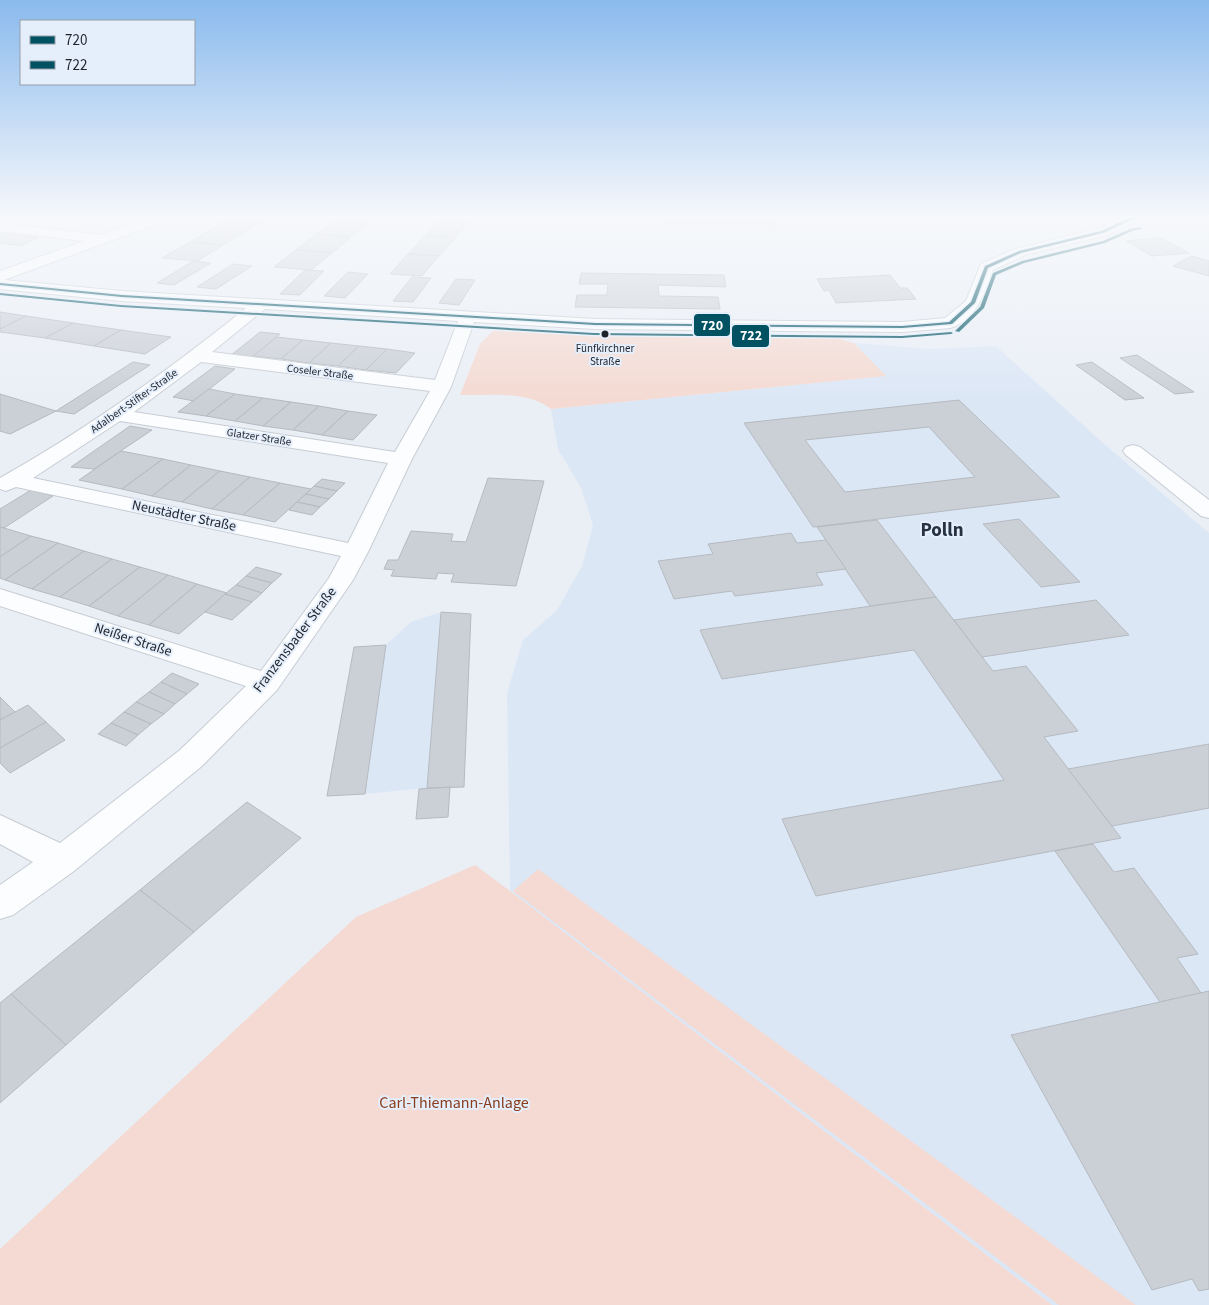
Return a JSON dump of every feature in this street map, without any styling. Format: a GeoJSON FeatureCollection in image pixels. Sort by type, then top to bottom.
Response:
{"type":"FeatureCollection","features":[{"type":"Feature","properties":{"kind":"street"},"geometry":{"type":"LineString","coordinates":[[0,284],[108,295],[595,324],[902,327],[950,323],[973,304],[982,279]]}},
{"type":"Feature","properties":{"kind":"street","name":"Adalbert-Stifter-Straße"},"geometry":{"type":"LineString","coordinates":[[7,483],[117,415],[198,356],[260,304]]}},
{"type":"Feature","properties":{"kind":"street","name":"Franzensbader Straße"},"geometry":{"type":"LineString","coordinates":[[0,904],[62,861],[191,758],[267,683],[340,580],[356,552],[401,459],[442,387],[468,316]]}},
{"type":"Feature","properties":{"kind":"street","name":"Coseler Straße"},"geometry":{"type":"LineString","coordinates":[[198,356],[442,387]]}},
{"type":"Feature","properties":{"kind":"street","name":"Glatzer Straße"},"geometry":{"type":"LineString","coordinates":[[117,415],[401,459]]}},
{"type":"Feature","properties":{"kind":"street"},"geometry":{"type":"LineString","coordinates":[[1133,451],[1209,511]]}},
{"type":"Feature","properties":{"kind":"street","name":"Neustädter Straße"},"geometry":{"type":"LineString","coordinates":[[7,483],[356,552]]}},
{"type":"Feature","properties":{"kind":"street","name":"Neißer Straße"},"geometry":{"type":"LineString","coordinates":[[0,597],[267,683]]}},
{"type":"Feature","properties":{"kind":"street"},"geometry":{"type":"LineString","coordinates":[[0,828],[62,861]]}},
{"type":"Feature","properties":{"kind":"shaded area"},"geometry":{"type":"Polygon","coordinates":[[[854,343],[929,349],[996,346],[1103,443],[1209,533],[1209,1305],[1052,1305],[510,891],[507,693],[523,640],[557,610],[582,566],[593,525],[581,488],[558,449],[551,409],[885,376],[854,343]]]}},
{"type":"Feature","properties":{"kind":"shaded area"},"geometry":{"type":"Polygon","coordinates":[[[441,612],[427,788],[365,794],[386,645],[411,622],[441,612]]]}},
{"type":"Feature","properties":{"kind":"green space"},"geometry":{"type":"Polygon","coordinates":[[[493,331],[673,336],[832,337],[854,343],[886,376],[551,409],[541,403],[519,396],[460,395],[480,344],[493,331]]]}},
{"type":"Feature","properties":{"kind":"green space","name":"Carl-Thiemann-Anlage"},"geometry":{"type":"Polygon","coordinates":[[[475,865],[1052,1305],[0,1305],[0,1249],[356,917],[475,865]]]}},
{"type":"Feature","properties":{"kind":"green space"},"geometry":{"type":"Polygon","coordinates":[[[538,869],[1136,1305],[1059,1305],[513,891],[538,869]]]}},
{"type":"Feature","properties":{"kind":"building"},"geometry":{"type":"Polygon","coordinates":[[[164,279],[184,279],[174,285],[157,283],[164,279]]]}},
{"type":"Feature","properties":{"kind":"building"},"geometry":{"type":"Polygon","coordinates":[[[210,279],[232,279],[216,289],[197,287],[210,279]]]}},
{"type":"Feature","properties":{"kind":"building"},"geometry":{"type":"Polygon","coordinates":[[[296,279],[316,279],[300,295],[280,294],[296,279]]]}},
{"type":"Feature","properties":{"kind":"building"},"geometry":{"type":"Polygon","coordinates":[[[341,279],[363,279],[345,298],[324,296],[341,279]]]}},
{"type":"Feature","properties":{"kind":"building"},"geometry":{"type":"Polygon","coordinates":[[[410,279],[430,279],[413,302],[393,301],[410,279]]]}},
{"type":"Feature","properties":{"kind":"building"},"geometry":{"type":"Polygon","coordinates":[[[456,279],[475,280],[459,305],[439,303],[456,279]]]}},
{"type":"Feature","properties":{"kind":"building"},"geometry":{"type":"Polygon","coordinates":[[[580,279],[725,279],[726,287],[658,285],[659,296],[718,297],[720,309],[575,307],[577,295],[607,295],[608,284],[579,284],[580,279]]]}},
{"type":"Feature","properties":{"kind":"building"},"geometry":{"type":"Polygon","coordinates":[[[817,279],[893,279],[900,288],[907,288],[916,299],[836,303],[829,290],[824,291],[817,279]]]}},
{"type":"Feature","properties":{"kind":"building"},"geometry":{"type":"Polygon","coordinates":[[[0,312],[26,316],[0,329],[0,312]]]}},
{"type":"Feature","properties":{"kind":"building"},"geometry":{"type":"Polygon","coordinates":[[[26,316],[73,323],[45,338],[0,332],[0,329],[26,316]]]}},
{"type":"Feature","properties":{"kind":"building"},"geometry":{"type":"Polygon","coordinates":[[[73,323],[121,330],[94,346],[45,338],[73,323]]]}},
{"type":"Feature","properties":{"kind":"building"},"geometry":{"type":"Polygon","coordinates":[[[121,330],[171,337],[145,354],[94,346],[121,330]]]}},
{"type":"Feature","properties":{"kind":"building"},"geometry":{"type":"Polygon","coordinates":[[[260,332],[280,334],[250,359],[230,356],[260,332]]]}},
{"type":"Feature","properties":{"kind":"building"},"geometry":{"type":"Polygon","coordinates":[[[277,337],[303,340],[281,359],[253,356],[277,337]]]}},
{"type":"Feature","properties":{"kind":"building"},"geometry":{"type":"Polygon","coordinates":[[[303,340],[331,343],[309,363],[281,359],[303,340]]]}},
{"type":"Feature","properties":{"kind":"building"},"geometry":{"type":"Polygon","coordinates":[[[331,343],[359,346],[338,366],[309,363],[331,343]]]}},
{"type":"Feature","properties":{"kind":"building"},"geometry":{"type":"Polygon","coordinates":[[[359,346],[387,349],[366,370],[338,366],[359,346]]]}},
{"type":"Feature","properties":{"kind":"building"},"geometry":{"type":"Polygon","coordinates":[[[387,349],[415,353],[396,373],[366,370],[387,349]]]}},
{"type":"Feature","properties":{"kind":"building"},"geometry":{"type":"Polygon","coordinates":[[[1137,355],[1194,392],[1175,394],[1120,358],[1137,355]]]}},
{"type":"Feature","properties":{"kind":"building"},"geometry":{"type":"Polygon","coordinates":[[[133,362],[150,365],[74,414],[56,411],[133,362]]]}},
{"type":"Feature","properties":{"kind":"building"},"geometry":{"type":"Polygon","coordinates":[[[1092,362],[1144,398],[1125,400],[1076,365],[1092,362]]]}},
{"type":"Feature","properties":{"kind":"building"},"geometry":{"type":"Polygon","coordinates":[[[215,366],[235,369],[194,401],[173,397],[215,366]]]}},
{"type":"Feature","properties":{"kind":"building"},"geometry":{"type":"Polygon","coordinates":[[[209,389],[235,394],[206,416],[178,412],[209,389]]]}},
{"type":"Feature","properties":{"kind":"building"},"geometry":{"type":"Polygon","coordinates":[[[0,394],[56,411],[10,434],[0,431],[0,394]]]}},
{"type":"Feature","properties":{"kind":"building"},"geometry":{"type":"Polygon","coordinates":[[[235,394],[263,398],[235,421],[206,416],[235,394]]]}},
{"type":"Feature","properties":{"kind":"building"},"geometry":{"type":"Polygon","coordinates":[[[263,398],[291,402],[263,426],[235,421],[263,398]]]}},
{"type":"Feature","properties":{"kind":"building"},"geometry":{"type":"Polygon","coordinates":[[[959,400],[1060,497],[813,527],[744,423],[959,400]],[[929,427],[805,440],[845,492],[975,477],[929,427]]]}},
{"type":"Feature","properties":{"kind":"building"},"geometry":{"type":"Polygon","coordinates":[[[291,402],[319,406],[293,430],[263,426],[291,402]]]}},
{"type":"Feature","properties":{"kind":"building"},"geometry":{"type":"Polygon","coordinates":[[[319,406],[348,411],[322,435],[293,430],[319,406]]]}},
{"type":"Feature","properties":{"kind":"building"},"geometry":{"type":"Polygon","coordinates":[[[348,411],[377,415],[353,440],[322,435],[348,411]]]}},
{"type":"Feature","properties":{"kind":"building"},"geometry":{"type":"Polygon","coordinates":[[[130,426],[152,430],[94,469],[71,467],[130,426]]]}},
{"type":"Feature","properties":{"kind":"building"},"geometry":{"type":"Polygon","coordinates":[[[121,451],[163,459],[122,489],[79,480],[121,451]]]}},
{"type":"Feature","properties":{"kind":"building"},"geometry":{"type":"Polygon","coordinates":[[[163,459],[191,465],[152,496],[122,489],[163,459]]]}},
{"type":"Feature","properties":{"kind":"building"},"geometry":{"type":"Polygon","coordinates":[[[191,465],[220,471],[182,502],[152,496],[191,465]]]}},
{"type":"Feature","properties":{"kind":"building"},"geometry":{"type":"Polygon","coordinates":[[[220,471],[250,477],[212,509],[182,502],[220,471]]]}},
{"type":"Feature","properties":{"kind":"building"},"geometry":{"type":"Polygon","coordinates":[[[250,477],[280,483],[243,515],[212,509],[250,477]]]}},
{"type":"Feature","properties":{"kind":"building"},"geometry":{"type":"Polygon","coordinates":[[[488,478],[544,481],[516,586],[451,582],[454,574],[438,573],[436,579],[391,576],[394,570],[384,569],[388,560],[398,560],[411,531],[453,534],[451,541],[466,542],[488,478]]]}},
{"type":"Feature","properties":{"kind":"building"},"geometry":{"type":"Polygon","coordinates":[[[322,479],[345,483],[337,491],[314,486],[322,479]]]}},
{"type":"Feature","properties":{"kind":"building"},"geometry":{"type":"Polygon","coordinates":[[[280,483],[311,489],[275,522],[243,515],[280,483]]]}},
{"type":"Feature","properties":{"kind":"building"},"geometry":{"type":"Polygon","coordinates":[[[314,486],[337,491],[329,499],[306,494],[314,486]]]}},
{"type":"Feature","properties":{"kind":"building"},"geometry":{"type":"Polygon","coordinates":[[[31,490],[53,496],[4,528],[0,527],[0,509],[31,490]]]}},
{"type":"Feature","properties":{"kind":"building"},"geometry":{"type":"Polygon","coordinates":[[[306,494],[329,499],[320,507],[297,502],[306,494]]]}},
{"type":"Feature","properties":{"kind":"building"},"geometry":{"type":"Polygon","coordinates":[[[297,502],[320,507],[312,515],[289,510],[297,502]]]}},
{"type":"Feature","properties":{"kind":"building"},"geometry":{"type":"Polygon","coordinates":[[[1019,519],[1080,582],[1041,587],[983,524],[1019,519]]]}},
{"type":"Feature","properties":{"kind":"building"},"geometry":{"type":"Polygon","coordinates":[[[877,520],[936,597],[870,606],[817,527],[877,520]]]}},
{"type":"Feature","properties":{"kind":"building"},"geometry":{"type":"Polygon","coordinates":[[[0,527],[4,528],[31,536],[0,557],[0,527]]]}},
{"type":"Feature","properties":{"kind":"building"},"geometry":{"type":"Polygon","coordinates":[[[791,533],[797,543],[826,540],[846,569],[816,573],[823,585],[735,596],[732,591],[674,599],[658,561],[713,554],[708,544],[791,533]]]}},
{"type":"Feature","properties":{"kind":"building"},"geometry":{"type":"Polygon","coordinates":[[[31,536],[58,543],[5,580],[0,578],[0,557],[31,536]]]}},
{"type":"Feature","properties":{"kind":"building"},"geometry":{"type":"Polygon","coordinates":[[[58,543],[84,551],[32,589],[5,580],[58,543]]]}},
{"type":"Feature","properties":{"kind":"building"},"geometry":{"type":"Polygon","coordinates":[[[84,551],[112,559],[60,597],[32,589],[84,551]]]}},
{"type":"Feature","properties":{"kind":"building"},"geometry":{"type":"Polygon","coordinates":[[[112,559],[140,567],[89,606],[60,597],[112,559]]]}},
{"type":"Feature","properties":{"kind":"building"},"geometry":{"type":"Polygon","coordinates":[[[140,567],[168,575],[118,616],[89,606],[140,567]]]}},
{"type":"Feature","properties":{"kind":"building"},"geometry":{"type":"Polygon","coordinates":[[[256,567],[282,574],[272,583],[246,576],[256,567]]]}},
{"type":"Feature","properties":{"kind":"building"},"geometry":{"type":"Polygon","coordinates":[[[168,575],[197,584],[149,625],[118,616],[168,575]]]}},
{"type":"Feature","properties":{"kind":"building"},"geometry":{"type":"Polygon","coordinates":[[[246,576],[272,583],[262,593],[236,585],[246,576]]]}},
{"type":"Feature","properties":{"kind":"building"},"geometry":{"type":"Polygon","coordinates":[[[197,584],[227,593],[179,634],[149,625],[197,584]]]}},
{"type":"Feature","properties":{"kind":"building"},"geometry":{"type":"Polygon","coordinates":[[[236,585],[262,593],[252,602],[225,594],[236,585]]]}},
{"type":"Feature","properties":{"kind":"building"},"geometry":{"type":"Polygon","coordinates":[[[225,594],[252,602],[232,620],[205,612],[225,594]]]}},
{"type":"Feature","properties":{"kind":"building"},"geometry":{"type":"Polygon","coordinates":[[[936,597],[993,671],[1026,666],[1078,731],[1044,737],[1121,838],[816,896],[782,819],[1004,780],[914,650],[722,679],[700,630],[936,597]]]}},
{"type":"Feature","properties":{"kind":"building"},"geometry":{"type":"Polygon","coordinates":[[[1096,600],[1129,635],[982,657],[954,620],[1096,600]]]}},
{"type":"Feature","properties":{"kind":"building"},"geometry":{"type":"Polygon","coordinates":[[[441,612],[471,614],[464,787],[427,788],[441,612]]]}},
{"type":"Feature","properties":{"kind":"building"},"geometry":{"type":"Polygon","coordinates":[[[386,645],[365,794],[327,796],[354,647],[386,645]]]}},
{"type":"Feature","properties":{"kind":"building"},"geometry":{"type":"Polygon","coordinates":[[[172,673],[199,684],[187,694],[161,682],[172,673]]]}},
{"type":"Feature","properties":{"kind":"building"},"geometry":{"type":"Polygon","coordinates":[[[161,682],[187,694],[175,704],[149,692],[161,682]]]}},
{"type":"Feature","properties":{"kind":"building"},"geometry":{"type":"Polygon","coordinates":[[[149,692],[175,704],[164,714],[136,702],[149,692]]]}},
{"type":"Feature","properties":{"kind":"building"},"geometry":{"type":"Polygon","coordinates":[[[0,697],[15,712],[0,720],[0,697]]]}},
{"type":"Feature","properties":{"kind":"building"},"geometry":{"type":"Polygon","coordinates":[[[136,702],[164,714],[151,724],[124,712],[136,702]]]}},
{"type":"Feature","properties":{"kind":"building"},"geometry":{"type":"Polygon","coordinates":[[[28,705],[46,722],[0,748],[0,720],[28,705]]]}},
{"type":"Feature","properties":{"kind":"building"},"geometry":{"type":"Polygon","coordinates":[[[124,712],[151,724],[138,735],[111,723],[124,712]]]}},
{"type":"Feature","properties":{"kind":"building"},"geometry":{"type":"Polygon","coordinates":[[[46,722],[65,740],[10,773],[0,763],[0,748],[46,722]]]}},
{"type":"Feature","properties":{"kind":"building"},"geometry":{"type":"Polygon","coordinates":[[[111,723],[138,735],[126,746],[98,734],[111,723]]]}},
{"type":"Feature","properties":{"kind":"building"},"geometry":{"type":"Polygon","coordinates":[[[1209,744],[1209,808],[1112,826],[1068,769],[1209,744]]]}},
{"type":"Feature","properties":{"kind":"building"},"geometry":{"type":"Polygon","coordinates":[[[450,787],[448,817],[416,819],[419,789],[450,787]]]}},
{"type":"Feature","properties":{"kind":"building"},"geometry":{"type":"Polygon","coordinates":[[[247,802],[301,838],[194,932],[140,890],[247,802]]]}},
{"type":"Feature","properties":{"kind":"building"},"geometry":{"type":"Polygon","coordinates":[[[1093,844],[1114,872],[1134,868],[1198,954],[1177,958],[1201,993],[1160,1002],[1055,851],[1093,844]]]}},
{"type":"Feature","properties":{"kind":"building"},"geometry":{"type":"Polygon","coordinates":[[[140,890],[194,932],[66,1045],[11,994],[140,890]]]}},
{"type":"Feature","properties":{"kind":"building"},"geometry":{"type":"Polygon","coordinates":[[[1209,991],[1209,1289],[1199,1291],[1192,1279],[1152,1290],[1011,1035],[1209,991]]]}},
{"type":"Feature","properties":{"kind":"building"},"geometry":{"type":"Polygon","coordinates":[[[11,994],[66,1045],[0,1103],[0,1003],[11,994]]]}},
{"type":"Feature","properties":{"kind":"transit line","name":"720"},"geometry":{"type":"LineString","coordinates":[[950,323],[973,303],[982,279]]}},
{"type":"Feature","properties":{"kind":"transit line","name":"722"},"geometry":{"type":"LineString","coordinates":[[957,331],[982,308],[992,279]]}},
{"type":"Feature","properties":{"kind":"transit line","name":"720"},"geometry":{"type":"LineString","coordinates":[[0,284],[122,296],[595,324],[902,327],[950,323]]}},
{"type":"Feature","properties":{"kind":"transit line","name":"722"},"geometry":{"type":"LineString","coordinates":[[0,294],[121,306],[594,334],[902,337],[951,333]]}},
{"type":"Feature","properties":{"kind":"place","name":"Fünfkirchner Straße"},"geometry":{"type":"Point","coordinates":[605,334]}},
{"type":"Feature","properties":{"kind":"district","name":"Polln"},"geometry":{"type":"Point","coordinates":[942,530]}}]}
